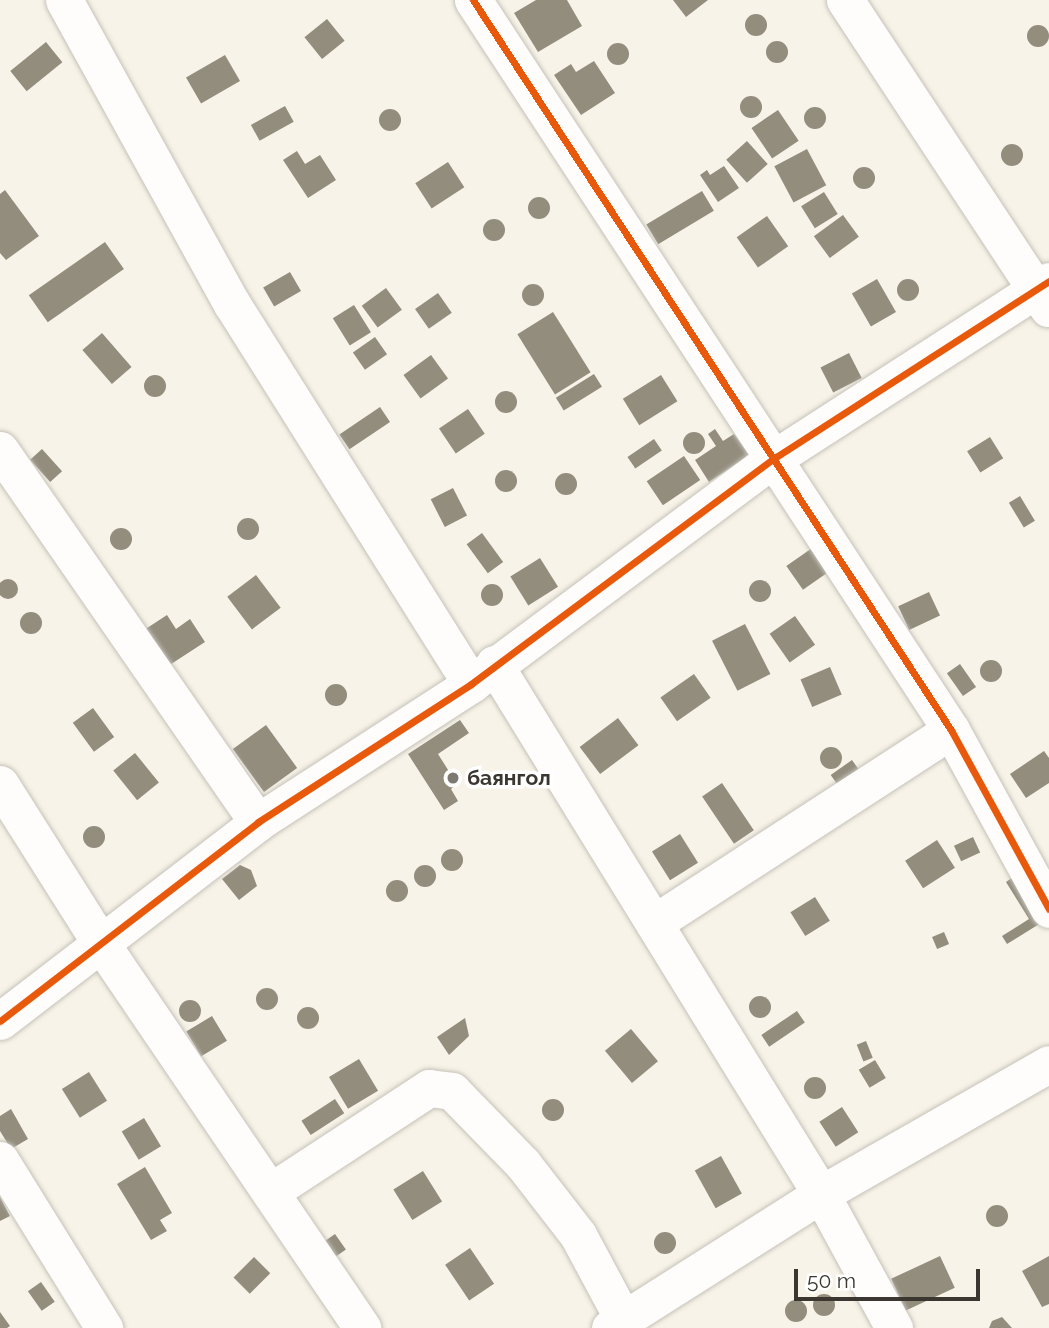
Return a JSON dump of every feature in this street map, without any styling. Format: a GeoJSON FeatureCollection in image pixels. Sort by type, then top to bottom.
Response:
{"type":"FeatureCollection","features":[{"type":"Feature","properties":{"kind":"street"},"geometry":{"type":"LineString","coordinates":[[64,0],[232,304],[653,923],[821,1194],[894,1328]]}},
{"type":"Feature","properties":{"kind":"street"},"geometry":{"type":"LineString","coordinates":[[473,0],[776,457],[951,730],[1049,909]]}},
{"type":"Feature","properties":{"kind":"street"},"geometry":{"type":"LineString","coordinates":[[0,1021],[258,822],[482,674],[776,457],[1045,293],[845,0]]}},
{"type":"Feature","properties":{"kind":"street"},"geometry":{"type":"LineString","coordinates":[[0,450],[258,822]]}},
{"type":"Feature","properties":{"kind":"street"},"geometry":{"type":"LineString","coordinates":[[653,923],[951,730]]}},
{"type":"Feature","properties":{"kind":"street"},"geometry":{"type":"LineString","coordinates":[[0,785],[100,942],[362,1328]]}},
{"type":"Feature","properties":{"kind":"street"},"geometry":{"type":"LineString","coordinates":[[270,1192],[429,1088],[453,1091],[523,1164],[578,1235],[617,1324],[821,1194],[1049,1064]]}},
{"type":"Feature","properties":{"kind":"street"},"geometry":{"type":"LineString","coordinates":[[0,1160],[104,1328]]}},
{"type":"Feature","properties":{"kind":"building"},"geometry":{"type":"Polygon","coordinates":[[[536,0],[567,0],[582,26],[538,52],[514,13],[536,0]]]}},
{"type":"Feature","properties":{"kind":"building"},"geometry":{"type":"Polygon","coordinates":[[[673,0],[708,0],[686,17],[673,0]]]}},
{"type":"Feature","properties":{"kind":"building"},"geometry":{"type":"Polygon","coordinates":[[[756,14],[764,17],[767,25],[764,33],[756,36],[748,33],[745,25],[748,17],[756,14]]]}},
{"type":"Feature","properties":{"kind":"building"},"geometry":{"type":"Polygon","coordinates":[[[327,19],[345,41],[322,59],[304,37],[327,19]]]}},
{"type":"Feature","properties":{"kind":"building"},"geometry":{"type":"Polygon","coordinates":[[[1038,25],[1046,28],[1049,36],[1046,44],[1038,47],[1030,44],[1027,36],[1030,28],[1038,25]]]}},
{"type":"Feature","properties":{"kind":"building"},"geometry":{"type":"Polygon","coordinates":[[[777,41],[785,44],[788,52],[785,60],[777,63],[769,60],[766,52],[769,44],[777,41]]]}},
{"type":"Feature","properties":{"kind":"building"},"geometry":{"type":"Polygon","coordinates":[[[46,42],[62,62],[27,91],[10,71],[46,42]]]}},
{"type":"Feature","properties":{"kind":"building"},"geometry":{"type":"Polygon","coordinates":[[[618,43],[626,46],[629,54],[626,62],[618,65],[610,62],[607,54],[610,46],[618,43]]]}},
{"type":"Feature","properties":{"kind":"building"},"geometry":{"type":"Polygon","coordinates":[[[225,55],[240,81],[201,103],[186,78],[225,55]]]}},
{"type":"Feature","properties":{"kind":"building"},"geometry":{"type":"Polygon","coordinates":[[[594,61],[615,93],[581,115],[554,75],[571,64],[576,72],[594,61]]]}},
{"type":"Feature","properties":{"kind":"building"},"geometry":{"type":"Polygon","coordinates":[[[751,96],[759,99],[762,107],[759,115],[751,118],[743,115],[740,107],[743,99],[751,96]]]}},
{"type":"Feature","properties":{"kind":"building"},"geometry":{"type":"Polygon","coordinates":[[[285,106],[294,122],[260,141],[251,125],[285,106]]]}},
{"type":"Feature","properties":{"kind":"building"},"geometry":{"type":"Polygon","coordinates":[[[815,107],[823,110],[826,118],[823,126],[815,129],[807,126],[804,118],[807,110],[815,107]]]}},
{"type":"Feature","properties":{"kind":"building"},"geometry":{"type":"Polygon","coordinates":[[[390,109],[398,112],[401,120],[398,128],[390,131],[382,128],[379,120],[382,112],[390,109]]]}},
{"type":"Feature","properties":{"kind":"building"},"geometry":{"type":"Polygon","coordinates":[[[778,110],[799,141],[772,159],[751,128],[778,110]]]}},
{"type":"Feature","properties":{"kind":"building"},"geometry":{"type":"Polygon","coordinates":[[[747,141],[768,164],[747,183],[726,160],[747,141]]]}},
{"type":"Feature","properties":{"kind":"building"},"geometry":{"type":"Polygon","coordinates":[[[1012,144],[1020,147],[1023,155],[1020,163],[1012,166],[1004,163],[1001,155],[1004,147],[1012,144]]]}},
{"type":"Feature","properties":{"kind":"building"},"geometry":{"type":"Polygon","coordinates":[[[807,149],[826,185],[794,203],[774,166],[807,149]]]}},
{"type":"Feature","properties":{"kind":"building"},"geometry":{"type":"Polygon","coordinates":[[[297,151],[305,164],[320,155],[336,180],[308,198],[283,160],[297,151]]]}},
{"type":"Feature","properties":{"kind":"building"},"geometry":{"type":"Polygon","coordinates":[[[448,162],[464,187],[432,208],[415,183],[448,162]]]}},
{"type":"Feature","properties":{"kind":"building"},"geometry":{"type":"Polygon","coordinates":[[[724,166],[739,188],[718,202],[700,175],[707,170],[710,175],[724,166]]]}},
{"type":"Feature","properties":{"kind":"building"},"geometry":{"type":"Polygon","coordinates":[[[864,167],[872,170],[875,178],[872,186],[864,189],[856,186],[853,178],[856,170],[864,167]]]}},
{"type":"Feature","properties":{"kind":"building"},"geometry":{"type":"Polygon","coordinates":[[[5,190],[39,236],[6,260],[0,253],[0,194],[5,190]]]}},
{"type":"Feature","properties":{"kind":"building"},"geometry":{"type":"Polygon","coordinates":[[[702,191],[714,211],[658,244],[646,224],[702,191]]]}},
{"type":"Feature","properties":{"kind":"building"},"geometry":{"type":"Polygon","coordinates":[[[824,192],[838,214],[815,228],[801,206],[824,192]]]}},
{"type":"Feature","properties":{"kind":"building"},"geometry":{"type":"Polygon","coordinates":[[[539,197],[547,200],[550,208],[547,216],[539,219],[531,216],[528,208],[531,200],[539,197]]]}},
{"type":"Feature","properties":{"kind":"building"},"geometry":{"type":"Polygon","coordinates":[[[843,215],[859,237],[830,258],[814,236],[843,215]]]}},
{"type":"Feature","properties":{"kind":"building"},"geometry":{"type":"Polygon","coordinates":[[[767,216],[788,246],[758,268],[737,237],[767,216]]]}},
{"type":"Feature","properties":{"kind":"building"},"geometry":{"type":"Polygon","coordinates":[[[494,219],[502,222],[505,230],[502,238],[494,241],[486,238],[483,230],[486,222],[494,219]]]}},
{"type":"Feature","properties":{"kind":"building"},"geometry":{"type":"Polygon","coordinates":[[[105,242],[124,269],[48,322],[29,295],[105,242]]]}},
{"type":"Feature","properties":{"kind":"building"},"geometry":{"type":"Polygon","coordinates":[[[290,272],[301,291],[274,307],[263,288],[290,272]]]}},
{"type":"Feature","properties":{"kind":"building"},"geometry":{"type":"Polygon","coordinates":[[[877,279],[896,312],[871,326],[852,294],[877,279]]]}},
{"type":"Feature","properties":{"kind":"building"},"geometry":{"type":"Polygon","coordinates":[[[908,279],[916,282],[919,290],[916,298],[908,301],[900,298],[897,290],[900,282],[908,279]]]}},
{"type":"Feature","properties":{"kind":"building"},"geometry":{"type":"Polygon","coordinates":[[[533,284],[541,287],[544,295],[541,303],[533,306],[525,303],[522,295],[525,287],[533,284]]]}},
{"type":"Feature","properties":{"kind":"building"},"geometry":{"type":"Polygon","coordinates":[[[386,288],[402,310],[378,327],[362,306],[386,288]]]}},
{"type":"Feature","properties":{"kind":"building"},"geometry":{"type":"Polygon","coordinates":[[[438,293],[452,313],[429,329],[415,309],[438,293]]]}},
{"type":"Feature","properties":{"kind":"building"},"geometry":{"type":"Polygon","coordinates":[[[354,305],[371,332],[350,345],[333,318],[354,305]]]}},
{"type":"Feature","properties":{"kind":"building"},"geometry":{"type":"Polygon","coordinates":[[[553,312],[591,372],[555,394],[517,334],[553,312]]]}},
{"type":"Feature","properties":{"kind":"building"},"geometry":{"type":"Polygon","coordinates":[[[102,333],[132,367],[112,384],[82,350],[102,333]]]}},
{"type":"Feature","properties":{"kind":"building"},"geometry":{"type":"Polygon","coordinates":[[[375,337],[387,354],[365,370],[353,352],[375,337]]]}},
{"type":"Feature","properties":{"kind":"building"},"geometry":{"type":"Polygon","coordinates":[[[849,353],[862,378],[833,392],[820,368],[849,353]]]}},
{"type":"Feature","properties":{"kind":"building"},"geometry":{"type":"Polygon","coordinates":[[[431,355],[448,378],[421,398],[403,375],[431,355]]]}},
{"type":"Feature","properties":{"kind":"building"},"geometry":{"type":"Polygon","coordinates":[[[594,374],[602,387],[564,411],[556,398],[594,374]]]}},
{"type":"Feature","properties":{"kind":"building"},"geometry":{"type":"Polygon","coordinates":[[[155,375],[163,378],[166,386],[163,394],[155,397],[147,394],[144,386],[147,378],[155,375]]]}},
{"type":"Feature","properties":{"kind":"building"},"geometry":{"type":"Polygon","coordinates":[[[661,375],[677,401],[639,425],[623,399],[661,375]]]}},
{"type":"Feature","properties":{"kind":"building"},"geometry":{"type":"Polygon","coordinates":[[[506,391],[514,394],[517,402],[514,410],[506,413],[498,410],[495,402],[498,394],[506,391]]]}},
{"type":"Feature","properties":{"kind":"building"},"geometry":{"type":"Polygon","coordinates":[[[380,407],[390,422],[349,449],[339,434],[380,407]]]}},
{"type":"Feature","properties":{"kind":"building"},"geometry":{"type":"Polygon","coordinates":[[[468,409],[485,434],[456,453],[439,429],[468,409]]]}},
{"type":"Feature","properties":{"kind":"building"},"geometry":{"type":"Polygon","coordinates":[[[715,429],[723,441],[734,434],[749,455],[709,482],[695,460],[716,446],[708,434],[715,429]]]}},
{"type":"Feature","properties":{"kind":"building"},"geometry":{"type":"Polygon","coordinates":[[[694,432],[702,435],[705,443],[702,451],[694,454],[686,451],[683,443],[686,435],[694,432]]]}},
{"type":"Feature","properties":{"kind":"building"},"geometry":{"type":"Polygon","coordinates":[[[990,437],[1003,458],[980,473],[967,451],[990,437]]]}},
{"type":"Feature","properties":{"kind":"building"},"geometry":{"type":"Polygon","coordinates":[[[654,439],[662,451],[635,469],[627,457],[654,439]]]}},
{"type":"Feature","properties":{"kind":"building"},"geometry":{"type":"Polygon","coordinates":[[[42,449],[62,471],[50,482],[30,460],[42,449]]]}},
{"type":"Feature","properties":{"kind":"building"},"geometry":{"type":"Polygon","coordinates":[[[684,456],[700,480],[663,505],[647,481],[684,456]]]}},
{"type":"Feature","properties":{"kind":"building"},"geometry":{"type":"Polygon","coordinates":[[[506,470],[514,473],[517,481],[514,489],[506,492],[498,489],[495,481],[498,473],[506,470]]]}},
{"type":"Feature","properties":{"kind":"building"},"geometry":{"type":"Polygon","coordinates":[[[566,473],[574,476],[577,484],[574,492],[566,495],[558,492],[555,484],[558,476],[566,473]]]}},
{"type":"Feature","properties":{"kind":"building"},"geometry":{"type":"Polygon","coordinates":[[[453,488],[467,516],[445,527],[431,499],[453,488]]]}},
{"type":"Feature","properties":{"kind":"building"},"geometry":{"type":"Polygon","coordinates":[[[1020,496],[1035,521],[1024,528],[1009,503],[1020,496]]]}},
{"type":"Feature","properties":{"kind":"building"},"geometry":{"type":"Polygon","coordinates":[[[248,518],[256,521],[259,529],[256,537],[248,540],[240,537],[237,529],[240,521],[248,518]]]}},
{"type":"Feature","properties":{"kind":"building"},"geometry":{"type":"Polygon","coordinates":[[[121,528],[129,531],[132,539],[129,547],[121,550],[113,547],[110,539],[113,531],[121,528]]]}},
{"type":"Feature","properties":{"kind":"building"},"geometry":{"type":"Polygon","coordinates":[[[482,533],[503,562],[488,573],[467,544],[482,533]]]}},
{"type":"Feature","properties":{"kind":"building"},"geometry":{"type":"Polygon","coordinates":[[[815,546],[832,570],[803,590],[786,566],[815,546]]]}},
{"type":"Feature","properties":{"kind":"building"},"geometry":{"type":"Polygon","coordinates":[[[540,558],[558,587],[528,605],[510,577],[540,558]]]}},
{"type":"Feature","properties":{"kind":"building"},"geometry":{"type":"Polygon","coordinates":[[[256,575],[281,608],[252,629],[227,597],[256,575]]]}},
{"type":"Feature","properties":{"kind":"building"},"geometry":{"type":"Polygon","coordinates":[[[8,579],[15,582],[18,589],[15,596],[8,599],[1,596],[-2,589],[1,582],[8,579]]]}},
{"type":"Feature","properties":{"kind":"building"},"geometry":{"type":"Polygon","coordinates":[[[760,580],[768,583],[771,591],[768,599],[760,602],[752,599],[749,591],[752,583],[760,580]]]}},
{"type":"Feature","properties":{"kind":"building"},"geometry":{"type":"Polygon","coordinates":[[[492,584],[500,587],[503,595],[500,603],[492,606],[484,603],[481,595],[484,587],[492,584]]]}},
{"type":"Feature","properties":{"kind":"building"},"geometry":{"type":"Polygon","coordinates":[[[929,592],[940,616],[909,630],[898,606],[929,592]]]}},
{"type":"Feature","properties":{"kind":"building"},"geometry":{"type":"Polygon","coordinates":[[[31,612],[39,615],[42,623],[39,631],[31,634],[23,631],[20,623],[23,615],[31,612]]]}},
{"type":"Feature","properties":{"kind":"building"},"geometry":{"type":"Polygon","coordinates":[[[167,615],[176,629],[190,619],[205,642],[165,668],[141,632],[167,615]]]}},
{"type":"Feature","properties":{"kind":"building"},"geometry":{"type":"Polygon","coordinates":[[[795,616],[815,645],[790,662],[770,634],[795,616]]]}},
{"type":"Feature","properties":{"kind":"building"},"geometry":{"type":"Polygon","coordinates":[[[745,624],[770,674],[737,691],[712,641],[745,624]]]}},
{"type":"Feature","properties":{"kind":"building"},"geometry":{"type":"Polygon","coordinates":[[[991,660],[999,663],[1002,671],[999,679],[991,682],[983,679],[980,671],[983,663],[991,660]]]}},
{"type":"Feature","properties":{"kind":"building"},"geometry":{"type":"Polygon","coordinates":[[[960,664],[976,687],[963,696],[947,673],[960,664]]]}},
{"type":"Feature","properties":{"kind":"building"},"geometry":{"type":"Polygon","coordinates":[[[830,667],[842,695],[812,707],[801,680],[830,667]]]}},
{"type":"Feature","properties":{"kind":"building"},"geometry":{"type":"Polygon","coordinates":[[[694,674],[711,698],[677,721],[660,698],[694,674]]]}},
{"type":"Feature","properties":{"kind":"building"},"geometry":{"type":"Polygon","coordinates":[[[336,684],[344,687],[347,695],[344,703],[336,706],[328,703],[325,695],[328,687],[336,684]]]}},
{"type":"Feature","properties":{"kind":"building"},"geometry":{"type":"Polygon","coordinates":[[[93,708],[114,737],[94,752],[73,723],[93,708]]]}},
{"type":"Feature","properties":{"kind":"building"},"geometry":{"type":"Polygon","coordinates":[[[618,718],[638,745],[600,774],[580,747],[618,718]]]}},
{"type":"Feature","properties":{"kind":"building"},"geometry":{"type":"Polygon","coordinates":[[[460,720],[469,733],[438,754],[457,784],[451,789],[458,801],[444,810],[408,754],[460,720]]]}},
{"type":"Feature","properties":{"kind":"building"},"geometry":{"type":"Polygon","coordinates":[[[266,725],[297,768],[264,792],[233,749],[266,725]]]}},
{"type":"Feature","properties":{"kind":"building"},"geometry":{"type":"Polygon","coordinates":[[[831,747],[839,750],[842,758],[839,766],[831,769],[823,766],[820,758],[823,750],[831,747]]]}},
{"type":"Feature","properties":{"kind":"building"},"geometry":{"type":"Polygon","coordinates":[[[1044,751],[1049,758],[1049,783],[1026,798],[1010,774],[1044,751]]]}},
{"type":"Feature","properties":{"kind":"building"},"geometry":{"type":"Polygon","coordinates":[[[135,753],[159,783],[137,800],[113,771],[135,753]]]}},
{"type":"Feature","properties":{"kind":"building"},"geometry":{"type":"Polygon","coordinates":[[[852,760],[861,773],[840,788],[831,775],[852,760]]]}},
{"type":"Feature","properties":{"kind":"building"},"geometry":{"type":"Polygon","coordinates":[[[722,783],[754,830],[734,844],[702,796],[722,783]]]}},
{"type":"Feature","properties":{"kind":"building"},"geometry":{"type":"Polygon","coordinates":[[[94,826],[102,829],[105,837],[102,845],[94,848],[86,845],[83,837],[86,829],[94,826]]]}},
{"type":"Feature","properties":{"kind":"building"},"geometry":{"type":"Polygon","coordinates":[[[680,834],[698,863],[670,880],[652,851],[680,834]]]}},
{"type":"Feature","properties":{"kind":"building"},"geometry":{"type":"Polygon","coordinates":[[[973,837],[980,852],[961,861],[954,846],[973,837]]]}},
{"type":"Feature","properties":{"kind":"building"},"geometry":{"type":"Polygon","coordinates":[[[937,840],[955,868],[923,888],[905,861],[937,840]]]}},
{"type":"Feature","properties":{"kind":"building"},"geometry":{"type":"Polygon","coordinates":[[[452,849],[460,852],[463,860],[460,868],[452,871],[444,868],[441,860],[444,852],[452,849]]]}},
{"type":"Feature","properties":{"kind":"building"},"geometry":{"type":"Polygon","coordinates":[[[240,865],[251,870],[257,886],[239,900],[222,879],[240,865]]]}},
{"type":"Feature","properties":{"kind":"building"},"geometry":{"type":"Polygon","coordinates":[[[425,865],[433,868],[436,876],[433,884],[425,887],[417,884],[414,876],[417,868],[425,865]]]}},
{"type":"Feature","properties":{"kind":"building"},"geometry":{"type":"Polygon","coordinates":[[[1016,875],[1044,921],[1007,944],[1002,936],[1029,919],[1006,882],[1016,875]]]}},
{"type":"Feature","properties":{"kind":"building"},"geometry":{"type":"Polygon","coordinates":[[[397,880],[405,883],[408,891],[405,899],[397,902],[389,899],[386,891],[389,883],[397,880]]]}},
{"type":"Feature","properties":{"kind":"building"},"geometry":{"type":"Polygon","coordinates":[[[815,897],[830,921],[805,936],[790,912],[815,897]]]}},
{"type":"Feature","properties":{"kind":"building"},"geometry":{"type":"Polygon","coordinates":[[[944,932],[949,944],[937,949],[932,937],[944,932]]]}},
{"type":"Feature","properties":{"kind":"building"},"geometry":{"type":"Polygon","coordinates":[[[267,988],[275,991],[278,999],[275,1007],[267,1010],[259,1007],[256,999],[259,991],[267,988]]]}},
{"type":"Feature","properties":{"kind":"building"},"geometry":{"type":"Polygon","coordinates":[[[760,996],[768,999],[771,1007],[768,1015],[760,1018],[752,1015],[749,1007],[752,999],[760,996]]]}},
{"type":"Feature","properties":{"kind":"building"},"geometry":{"type":"Polygon","coordinates":[[[190,1000],[198,1003],[201,1011],[198,1019],[190,1022],[182,1019],[179,1011],[182,1003],[190,1000]]]}},
{"type":"Feature","properties":{"kind":"building"},"geometry":{"type":"Polygon","coordinates":[[[308,1007],[316,1010],[319,1018],[316,1026],[308,1029],[300,1026],[297,1018],[300,1010],[308,1007]]]}},
{"type":"Feature","properties":{"kind":"building"},"geometry":{"type":"Polygon","coordinates":[[[797,1011],[805,1023],[769,1047],[761,1035],[797,1011]]]}},
{"type":"Feature","properties":{"kind":"building"},"geometry":{"type":"Polygon","coordinates":[[[212,1016],[227,1041],[201,1056],[186,1031],[212,1016]]]}},
{"type":"Feature","properties":{"kind":"building"},"geometry":{"type":"Polygon","coordinates":[[[465,1018],[469,1036],[449,1055],[437,1037],[465,1018]]]}},
{"type":"Feature","properties":{"kind":"building"},"geometry":{"type":"Polygon","coordinates":[[[631,1029],[658,1061],[632,1083],[605,1051],[631,1029]]]}},
{"type":"Feature","properties":{"kind":"building"},"geometry":{"type":"Polygon","coordinates":[[[866,1041],[873,1058],[863,1061],[857,1045],[866,1041]]]}},
{"type":"Feature","properties":{"kind":"building"},"geometry":{"type":"Polygon","coordinates":[[[359,1059],[378,1091],[348,1109],[329,1077],[359,1059]]]}},
{"type":"Feature","properties":{"kind":"building"},"geometry":{"type":"Polygon","coordinates":[[[875,1060],[886,1078],[870,1088],[859,1070],[875,1060]]]}},
{"type":"Feature","properties":{"kind":"building"},"geometry":{"type":"Polygon","coordinates":[[[89,1072],[107,1101],[80,1118],[62,1089],[89,1072]]]}},
{"type":"Feature","properties":{"kind":"building"},"geometry":{"type":"Polygon","coordinates":[[[815,1077],[823,1080],[826,1088],[823,1096],[815,1099],[807,1096],[804,1088],[807,1080],[815,1077]]]}},
{"type":"Feature","properties":{"kind":"building"},"geometry":{"type":"Polygon","coordinates":[[[335,1099],[344,1113],[311,1135],[301,1121],[335,1099]]]}},
{"type":"Feature","properties":{"kind":"building"},"geometry":{"type":"Polygon","coordinates":[[[553,1099],[561,1102],[564,1110],[561,1118],[553,1121],[545,1118],[542,1110],[545,1102],[553,1099]]]}},
{"type":"Feature","properties":{"kind":"building"},"geometry":{"type":"Polygon","coordinates":[[[842,1107],[858,1132],[836,1147],[819,1122],[842,1107]]]}},
{"type":"Feature","properties":{"kind":"building"},"geometry":{"type":"Polygon","coordinates":[[[11,1109],[28,1139],[11,1149],[0,1131],[0,1116],[11,1109]]]}},
{"type":"Feature","properties":{"kind":"building"},"geometry":{"type":"Polygon","coordinates":[[[144,1118],[161,1146],[139,1160],[122,1131],[144,1118]]]}},
{"type":"Feature","properties":{"kind":"building"},"geometry":{"type":"Polygon","coordinates":[[[721,1156],[742,1194],[716,1208],[695,1171],[721,1156]]]}},
{"type":"Feature","properties":{"kind":"building"},"geometry":{"type":"Polygon","coordinates":[[[145,1167],[172,1213],[160,1220],[167,1231],[151,1240],[117,1184],[145,1167]]]}},
{"type":"Feature","properties":{"kind":"building"},"geometry":{"type":"Polygon","coordinates":[[[423,1171],[442,1202],[412,1220],[393,1190],[423,1171]]]}},
{"type":"Feature","properties":{"kind":"building"},"geometry":{"type":"Polygon","coordinates":[[[0,1197],[10,1216],[0,1221],[0,1197]]]}},
{"type":"Feature","properties":{"kind":"building"},"geometry":{"type":"Polygon","coordinates":[[[997,1205],[1005,1208],[1008,1216],[1005,1224],[997,1227],[989,1224],[986,1216],[989,1208],[997,1205]]]}},
{"type":"Feature","properties":{"kind":"building"},"geometry":{"type":"Polygon","coordinates":[[[665,1232],[673,1235],[676,1243],[673,1251],[665,1254],[657,1251],[654,1243],[657,1235],[665,1232]]]}},
{"type":"Feature","properties":{"kind":"building"},"geometry":{"type":"Polygon","coordinates":[[[335,1234],[346,1250],[334,1258],[324,1242],[335,1234]]]}},
{"type":"Feature","properties":{"kind":"building"},"geometry":{"type":"Polygon","coordinates":[[[470,1248],[494,1284],[469,1300],[445,1265],[470,1248]]]}},
{"type":"Feature","properties":{"kind":"building"},"geometry":{"type":"Polygon","coordinates":[[[940,1256],[955,1288],[906,1311],[891,1279],[940,1256]]]}},
{"type":"Feature","properties":{"kind":"building"},"geometry":{"type":"Polygon","coordinates":[[[1049,1256],[1049,1304],[1042,1307],[1022,1271],[1049,1256]]]}},
{"type":"Feature","properties":{"kind":"building"},"geometry":{"type":"Polygon","coordinates":[[[254,1257],[270,1273],[250,1294],[233,1278],[254,1257]]]}},
{"type":"Feature","properties":{"kind":"building"},"geometry":{"type":"Polygon","coordinates":[[[41,1282],[55,1302],[42,1311],[28,1291],[41,1282]]]}},
{"type":"Feature","properties":{"kind":"building"},"geometry":{"type":"Polygon","coordinates":[[[824,1294],[832,1297],[835,1305],[832,1313],[824,1316],[816,1313],[813,1305],[816,1297],[824,1294]]]}},
{"type":"Feature","properties":{"kind":"building"},"geometry":{"type":"Polygon","coordinates":[[[796,1300],[804,1303],[807,1311],[804,1319],[796,1322],[788,1319],[785,1311],[788,1303],[796,1300]]]}},
{"type":"Feature","properties":{"kind":"building"},"geometry":{"type":"Polygon","coordinates":[[[0,1312],[10,1326],[7,1328],[0,1328],[0,1312]]]}},
{"type":"Feature","properties":{"kind":"building"},"geometry":{"type":"Polygon","coordinates":[[[1002,1317],[1012,1328],[989,1328],[992,1321],[1002,1317]]]}},
{"type":"Feature","properties":{"kind":"cycle path"},"geometry":{"type":"LineString","coordinates":[[473,0],[951,730],[1049,909]]}},
{"type":"Feature","properties":{"kind":"cycle path"},"geometry":{"type":"LineString","coordinates":[[0,1021],[258,822],[471,684],[776,457],[1049,281]]}},
{"type":"Feature","properties":{"kind":"place","name":"баянгол"},"geometry":{"type":"Point","coordinates":[453,778]}}]}
